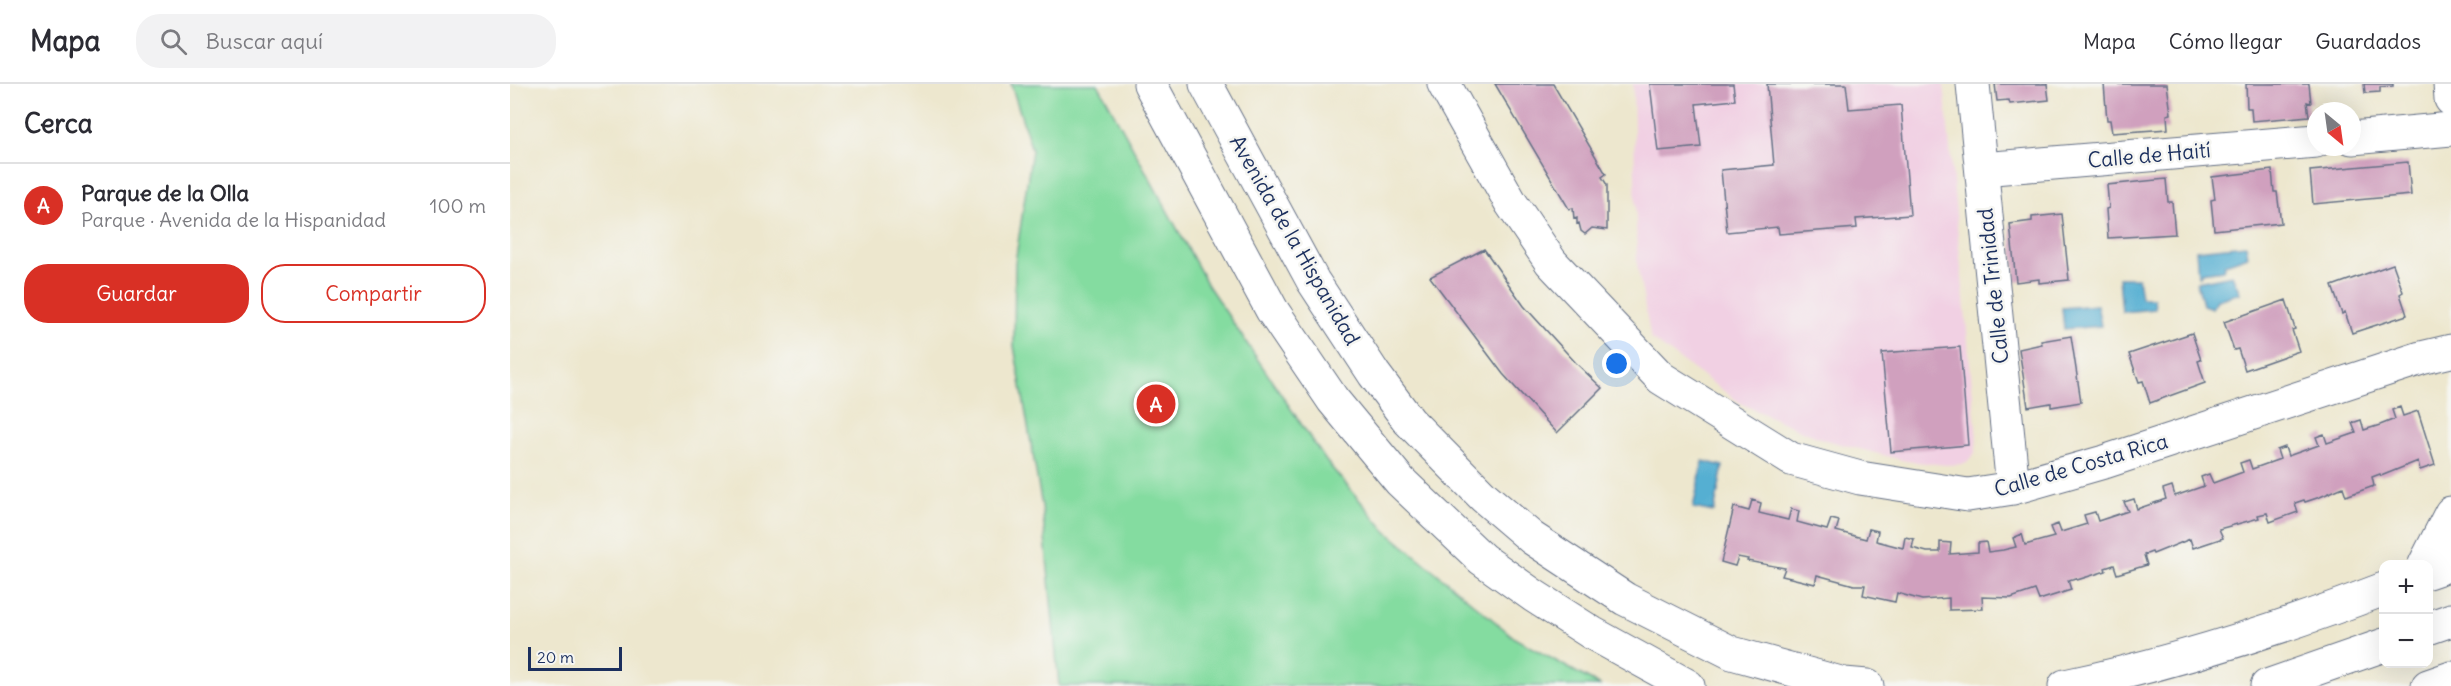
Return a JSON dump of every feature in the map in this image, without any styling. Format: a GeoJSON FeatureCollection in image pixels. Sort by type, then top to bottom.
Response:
{"type":"FeatureCollection","features":[{"type":"Feature","properties":{"kind":"main road"},"geometry":{"type":"LineString","coordinates":[[1150,84],[1272,310],[1333,400],[1400,482],[1482,559],[1534,596],[1592,633],[1688,686]]}},
{"type":"Feature","properties":{"kind":"main road","name":"Avenida de la Hispanidad"},"geometry":{"type":"LineString","coordinates":[[1206,84],[1313,281],[1374,374],[1409,421],[1484,497],[1532,538],[1625,599],[1732,652],[1844,684],[1868,686]]}},
{"type":"Feature","properties":{"kind":"main road","name":"Calle de Costa Rica"},"geometry":{"type":"LineString","coordinates":[[1444,84],[1511,203],[1551,262],[1661,378],[1791,459],[1860,478],[1968,495],[2013,488],[2104,462],[2409,362],[2451,351]]}},
{"type":"Feature","properties":{"kind":"main road","name":"Calle de Trinidad"},"geometry":{"type":"LineString","coordinates":[[1973,84],[2013,488]]}},
{"type":"Feature","properties":{"kind":"main road"},"geometry":{"type":"LineString","coordinates":[[2450,84],[2451,99]]}},
{"type":"Feature","properties":{"kind":"main road"},"geometry":{"type":"LineString","coordinates":[[2361,137],[2451,129]]}},
{"type":"Feature","properties":{"kind":"main road","name":"Calle de Haití"},"geometry":{"type":"LineString","coordinates":[[1982,169],[2307,142]]}},
{"type":"Feature","properties":{"kind":"main road"},"geometry":{"type":"LineString","coordinates":[[2427,560],[2451,513]]}},
{"type":"Feature","properties":{"kind":"main road"},"geometry":{"type":"LineString","coordinates":[[2433,570],[2451,564]]}},
{"type":"Feature","properties":{"kind":"main road"},"geometry":{"type":"LineString","coordinates":[[2065,686],[2127,673],[2226,644],[2379,591]]}},
{"type":"Feature","properties":{"kind":"main road"},"geometry":{"type":"LineString","coordinates":[[2433,626],[2451,620]]}},
{"type":"Feature","properties":{"kind":"main road"},"geometry":{"type":"LineString","coordinates":[[2267,686],[2379,647]]}},
{"type":"Feature","properties":{"kind":"main road"},"geometry":{"type":"LineString","coordinates":[[2428,686],[2451,678]]}},
{"type":"Feature","properties":{"kind":"shaded area"},"geometry":{"type":"Polygon","coordinates":[[[1633,84],[1944,84],[1977,439],[1975,453],[1965,464],[1946,465],[1906,461],[1825,440],[1802,431],[1742,404],[1651,339],[1637,264],[1633,84]]]}},
{"type":"Feature","properties":{"kind":"green space"},"geometry":{"type":"Polygon","coordinates":[[[1011,84],[1098,84],[1209,287],[1326,461],[1386,531],[1516,639],[1601,686],[1059,686],[1042,506],[1014,346],[1015,263],[1032,150],[1011,84]]]}},
{"type":"Feature","properties":{"kind":"water"},"geometry":{"type":"Polygon","coordinates":[[[2246,245],[2248,256],[2225,264],[2223,270],[2201,273],[2198,277],[2196,250],[2246,245]]]}},
{"type":"Feature","properties":{"kind":"water"},"geometry":{"type":"Polygon","coordinates":[[[2232,275],[2240,293],[2217,300],[2212,308],[2203,305],[2197,282],[2232,275]]]}},
{"type":"Feature","properties":{"kind":"water"},"geometry":{"type":"Polygon","coordinates":[[[2119,278],[2138,278],[2141,298],[2154,298],[2155,309],[2122,312],[2119,278]]]}},
{"type":"Feature","properties":{"kind":"water"},"geometry":{"type":"Polygon","coordinates":[[[2097,305],[2101,326],[2064,329],[2062,308],[2097,305]]]}},
{"type":"Feature","properties":{"kind":"water"},"geometry":{"type":"Polygon","coordinates":[[[1703,461],[1723,466],[1714,512],[1693,508],[1703,461]]]}},
{"type":"Feature","properties":{"kind":"building"},"geometry":{"type":"Polygon","coordinates":[[[1495,84],[1553,84],[1606,174],[1602,177],[1607,185],[1607,230],[1592,228],[1585,234],[1581,231],[1577,218],[1574,219],[1573,208],[1569,209],[1495,84]]]}},
{"type":"Feature","properties":{"kind":"building"},"geometry":{"type":"Polygon","coordinates":[[[1650,84],[1733,84],[1735,100],[1696,104],[1701,147],[1658,151],[1650,84]]]}},
{"type":"Feature","properties":{"kind":"building"},"geometry":{"type":"Polygon","coordinates":[[[1767,84],[1846,84],[1849,109],[1901,105],[1910,215],[1856,219],[1857,228],[1779,234],[1778,227],[1727,232],[1721,170],[1774,165],[1767,84]]]}},
{"type":"Feature","properties":{"kind":"building"},"geometry":{"type":"Polygon","coordinates":[[[1995,84],[2047,84],[2049,100],[2010,104],[2009,100],[1997,101],[1995,84]]]}},
{"type":"Feature","properties":{"kind":"building"},"geometry":{"type":"Polygon","coordinates":[[[2104,84],[2167,84],[2171,114],[2167,115],[2168,129],[2112,133],[2110,120],[2107,120],[2104,84]]]}},
{"type":"Feature","properties":{"kind":"building"},"geometry":{"type":"Polygon","coordinates":[[[2246,84],[2309,84],[2311,102],[2307,102],[2307,116],[2252,121],[2251,108],[2247,108],[2246,84]]]}},
{"type":"Feature","properties":{"kind":"building"},"geometry":{"type":"Polygon","coordinates":[[[2364,84],[2393,84],[2393,86],[2380,87],[2380,92],[2365,93],[2364,84]]]}},
{"type":"Feature","properties":{"kind":"building"},"geometry":{"type":"Polygon","coordinates":[[[2408,162],[2411,195],[2313,204],[2310,171],[2408,162]]]}},
{"type":"Feature","properties":{"kind":"building"},"geometry":{"type":"Polygon","coordinates":[[[2272,170],[2281,223],[2214,230],[2211,200],[2215,199],[2212,177],[2272,170]]]}},
{"type":"Feature","properties":{"kind":"building"},"geometry":{"type":"Polygon","coordinates":[[[2166,179],[2168,202],[2172,202],[2175,234],[2108,238],[2107,185],[2166,179]]]}},
{"type":"Feature","properties":{"kind":"building"},"geometry":{"type":"Polygon","coordinates":[[[2062,214],[2069,280],[2039,283],[2039,279],[2016,282],[2010,224],[2032,221],[2032,217],[2062,214]]]}},
{"type":"Feature","properties":{"kind":"building"},"geometry":{"type":"Polygon","coordinates":[[[1484,249],[1524,306],[1602,388],[1557,433],[1503,374],[1430,277],[1484,249]]]}},
{"type":"Feature","properties":{"kind":"building"},"geometry":{"type":"Polygon","coordinates":[[[2393,264],[2403,292],[2400,294],[2407,315],[2352,333],[2332,286],[2393,264]]]}},
{"type":"Feature","properties":{"kind":"building"},"geometry":{"type":"Polygon","coordinates":[[[2286,300],[2299,351],[2245,370],[2238,349],[2234,350],[2224,322],[2286,300]]]}},
{"type":"Feature","properties":{"kind":"building"},"geometry":{"type":"Polygon","coordinates":[[[2192,333],[2201,360],[2198,361],[2205,383],[2150,403],[2143,381],[2139,382],[2129,354],[2192,333]]]}},
{"type":"Feature","properties":{"kind":"building"},"geometry":{"type":"Polygon","coordinates":[[[2071,336],[2081,402],[2051,407],[2051,403],[2028,407],[2019,349],[2042,344],[2041,341],[2071,336]]]}},
{"type":"Feature","properties":{"kind":"building"},"geometry":{"type":"Polygon","coordinates":[[[1960,347],[1968,445],[1891,452],[1882,353],[1960,347]]]}},
{"type":"Feature","properties":{"kind":"building"},"geometry":{"type":"Polygon","coordinates":[[[2400,407],[2403,416],[2418,411],[2435,465],[2420,470],[2418,461],[2381,476],[2380,474],[2372,477],[2374,486],[2346,496],[2343,487],[2305,502],[2304,500],[2295,503],[2298,512],[2270,522],[2267,513],[2258,515],[2259,518],[2219,529],[2223,538],[2193,548],[2190,539],[2153,554],[2152,552],[2144,555],[2147,565],[2117,574],[2114,565],[2105,568],[2106,571],[2077,580],[2076,578],[2068,580],[2071,590],[2039,600],[2035,590],[2011,598],[1982,597],[1983,609],[1949,610],[1949,598],[1922,600],[1897,593],[1895,602],[1863,595],[1865,585],[1854,585],[1817,575],[1815,584],[1782,576],[1785,568],[1747,561],[1748,559],[1738,557],[1735,566],[1721,562],[1734,507],[1749,511],[1752,500],[1761,503],[1759,513],[1788,520],[1791,509],[1799,511],[1797,522],[1827,530],[1831,519],[1839,521],[1836,531],[1866,539],[1869,529],[1878,531],[1876,541],[1903,548],[1905,537],[1914,539],[1912,548],[1927,552],[1940,552],[1940,542],[1951,543],[1950,554],[1978,552],[1978,543],[1986,542],[1988,552],[2003,550],[2016,547],[2013,538],[2022,534],[2025,545],[2054,537],[2050,527],[2058,524],[2061,532],[2087,524],[2084,515],[2095,512],[2098,521],[2128,511],[2124,502],[2134,499],[2137,509],[2166,499],[2163,489],[2172,486],[2175,496],[2204,486],[2201,477],[2209,474],[2213,483],[2243,472],[2240,463],[2249,460],[2252,469],[2280,459],[2277,450],[2285,447],[2288,456],[2319,445],[2316,437],[2324,434],[2327,443],[2356,433],[2352,423],[2361,420],[2364,430],[2380,425],[2395,419],[2392,410],[2400,407]]]}},
{"type":"Feature","properties":{"kind":"place","name":"Parque de la Olla"},"geometry":{"type":"Point","coordinates":[1156,404]}}]}
